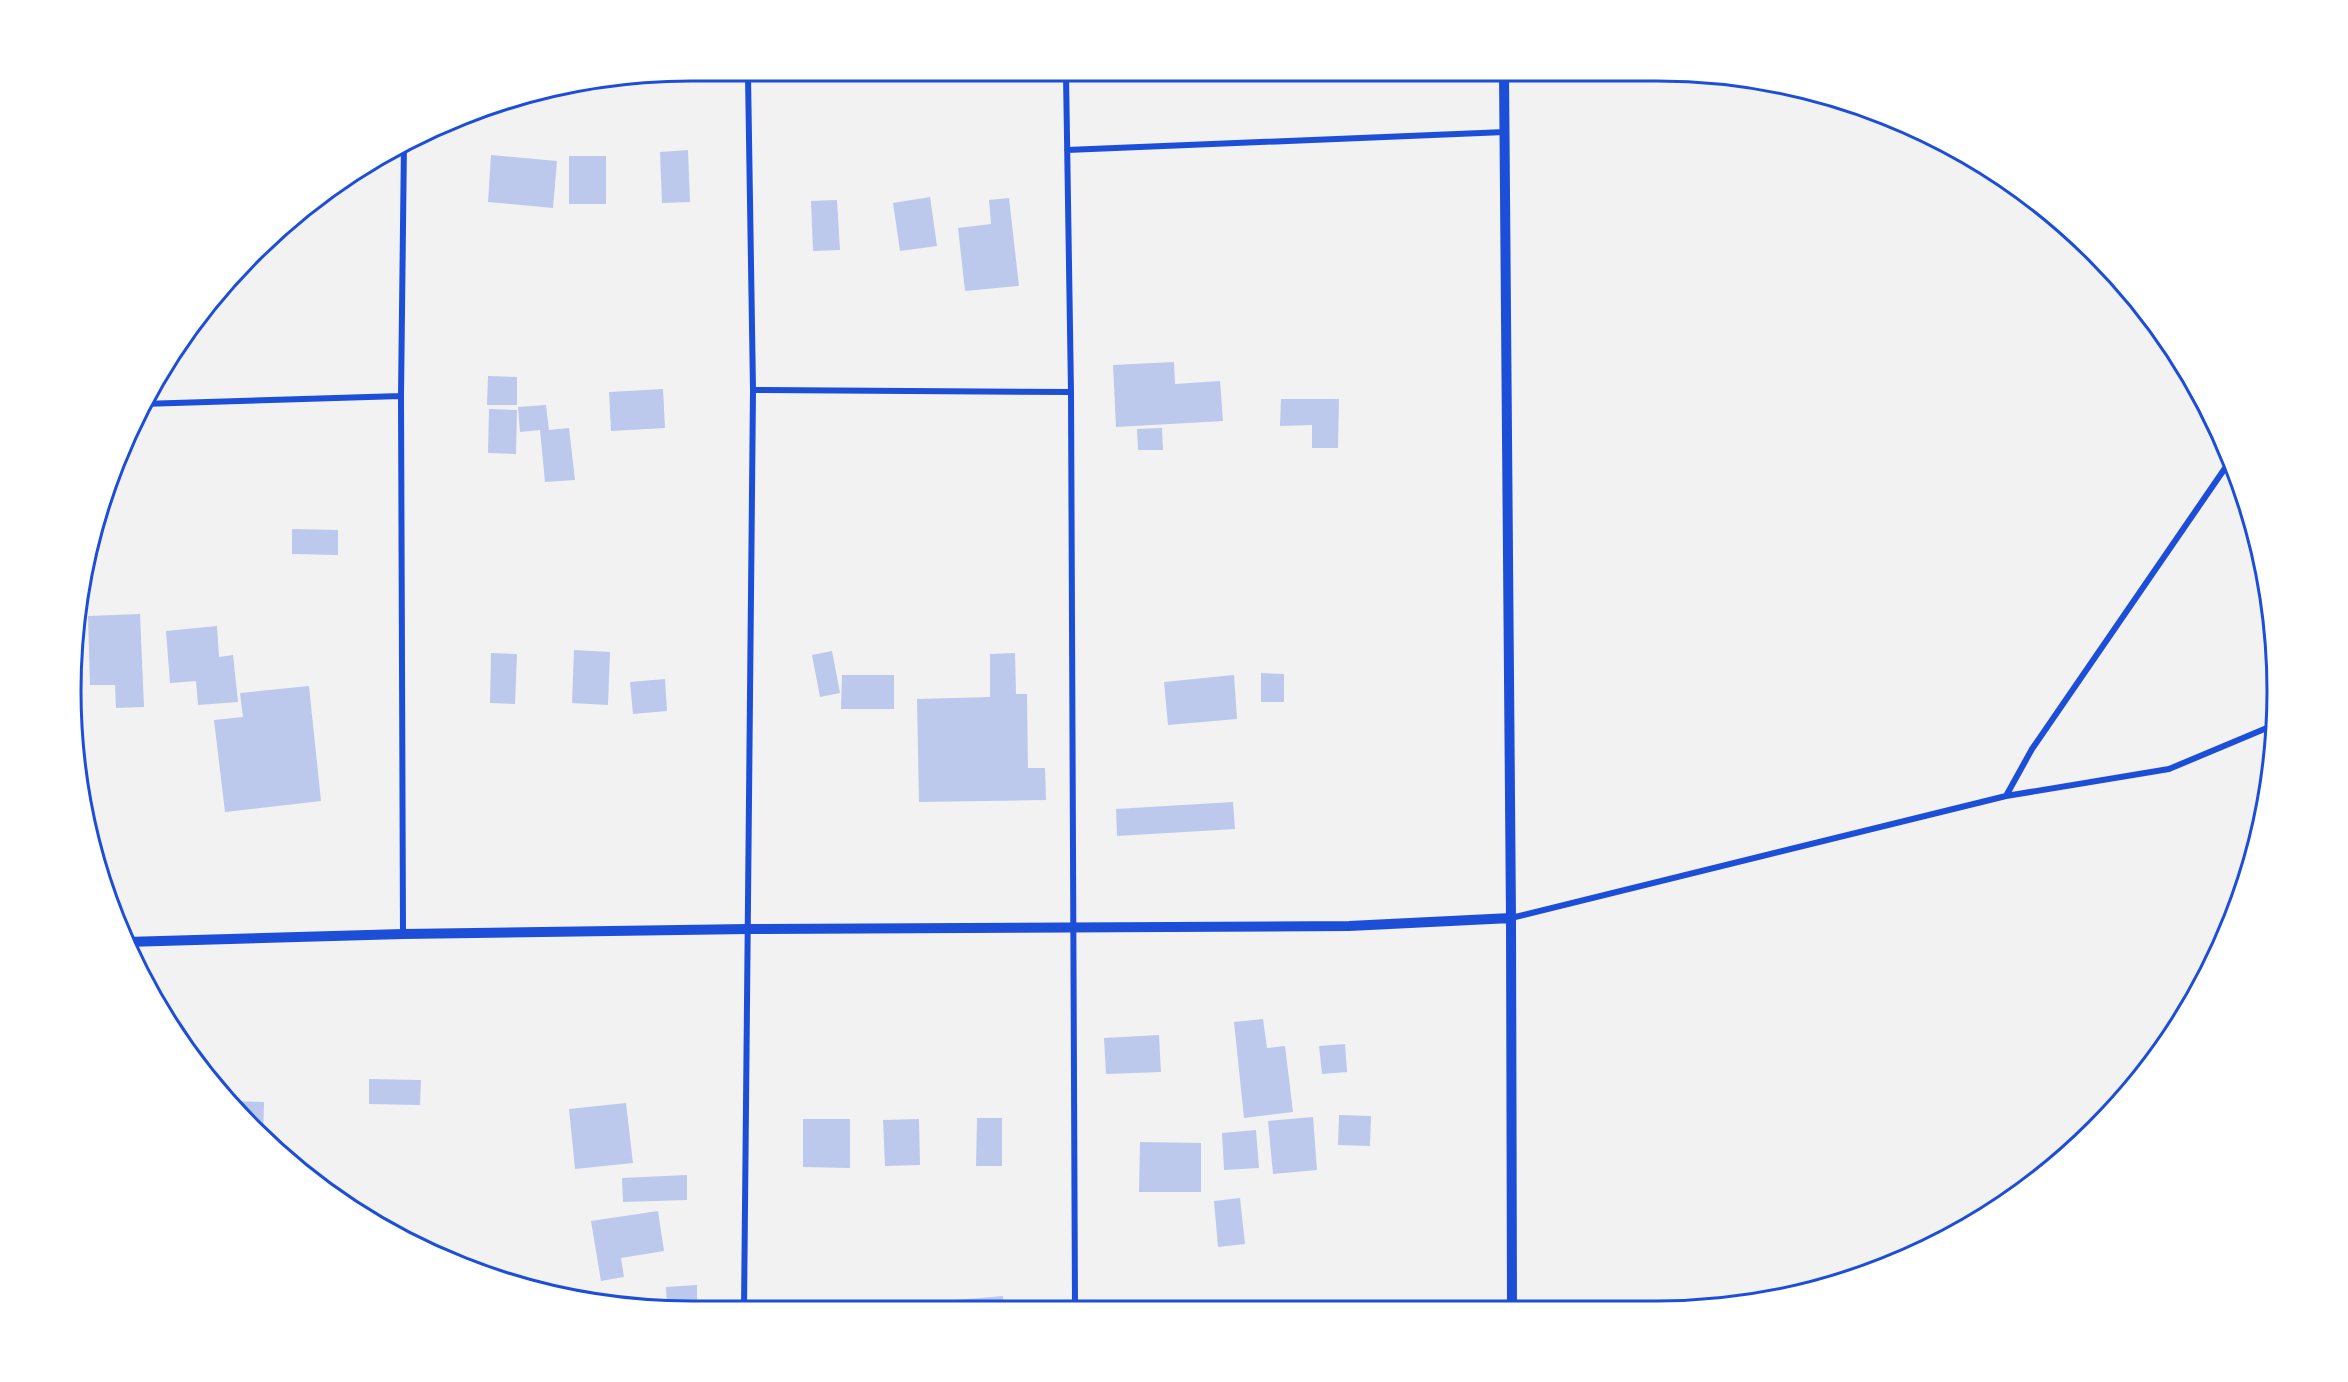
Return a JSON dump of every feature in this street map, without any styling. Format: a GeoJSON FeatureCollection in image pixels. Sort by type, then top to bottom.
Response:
{"type":"FeatureCollection","features":[{"type":"Feature","properties":{"kind":"street"},"geometry":{"type":"LineString","coordinates":[[744,1301],[753,390],[748,81]]}},
{"type":"Feature","properties":{"kind":"street"},"geometry":{"type":"LineString","coordinates":[[1066,81],[1071,392],[1075,1301]]}},
{"type":"Feature","properties":{"kind":"street"},"geometry":{"type":"LineString","coordinates":[[1504,81],[1512,1301]]}},
{"type":"Feature","properties":{"kind":"street"},"geometry":{"type":"LineString","coordinates":[[1067,150],[1505,132]]}},
{"type":"Feature","properties":{"kind":"street"},"geometry":{"type":"LineString","coordinates":[[404,153],[401,396],[404,934]]}},
{"type":"Feature","properties":{"kind":"street"},"geometry":{"type":"LineString","coordinates":[[753,390],[1071,392]]}},
{"type":"Feature","properties":{"kind":"street"},"geometry":{"type":"LineString","coordinates":[[153,404],[401,396]]}},
{"type":"Feature","properties":{"kind":"street"},"geometry":{"type":"LineString","coordinates":[[2006,796],[2032,749],[2225,468]]}},
{"type":"Feature","properties":{"kind":"street"},"geometry":{"type":"LineString","coordinates":[[135,942],[404,934],[748,929],[1348,926],[1511,918],[2006,796],[2169,769],[2266,728]]}},
{"type":"Feature","properties":{"kind":"building"},"geometry":{"type":"Polygon","coordinates":[[[688,150],[690,202],[662,203],[660,152],[688,150]]]}},
{"type":"Feature","properties":{"kind":"building"},"geometry":{"type":"Polygon","coordinates":[[[491,155],[557,161],[553,208],[488,202],[491,155]]]}},
{"type":"Feature","properties":{"kind":"building"},"geometry":{"type":"Polygon","coordinates":[[[569,156],[606,156],[606,204],[569,204],[569,156]]]}},
{"type":"Feature","properties":{"kind":"building"},"geometry":{"type":"Polygon","coordinates":[[[930,197],[937,246],[900,251],[893,203],[930,197]]]}},
{"type":"Feature","properties":{"kind":"building"},"geometry":{"type":"Polygon","coordinates":[[[1009,198],[1019,286],[965,291],[958,228],[991,224],[989,200],[1009,198]]]}},
{"type":"Feature","properties":{"kind":"building"},"geometry":{"type":"Polygon","coordinates":[[[837,200],[840,250],[813,251],[811,201],[837,200]]]}},
{"type":"Feature","properties":{"kind":"building"},"geometry":{"type":"Polygon","coordinates":[[[1174,362],[1175,384],[1220,381],[1223,421],[1116,427],[1113,365],[1174,362]]]}},
{"type":"Feature","properties":{"kind":"building"},"geometry":{"type":"Polygon","coordinates":[[[488,376],[517,377],[517,405],[487,405],[488,376]]]}},
{"type":"Feature","properties":{"kind":"building"},"geometry":{"type":"Polygon","coordinates":[[[663,389],[665,428],[611,431],[609,392],[663,389]]]}},
{"type":"Feature","properties":{"kind":"building"},"geometry":{"type":"Polygon","coordinates":[[[1281,399],[1339,399],[1338,448],[1312,448],[1312,425],[1280,426],[1281,399]]]}},
{"type":"Feature","properties":{"kind":"building"},"geometry":{"type":"Polygon","coordinates":[[[546,405],[549,430],[569,428],[575,480],[545,482],[540,430],[520,432],[518,407],[546,405]]]}},
{"type":"Feature","properties":{"kind":"building"},"geometry":{"type":"Polygon","coordinates":[[[489,409],[517,410],[516,454],[488,453],[489,409]]]}},
{"type":"Feature","properties":{"kind":"building"},"geometry":{"type":"Polygon","coordinates":[[[1162,428],[1163,450],[1138,450],[1137,429],[1162,428]]]}},
{"type":"Feature","properties":{"kind":"building"},"geometry":{"type":"Polygon","coordinates":[[[292,529],[338,530],[338,555],[292,554],[292,529]]]}},
{"type":"Feature","properties":{"kind":"building"},"geometry":{"type":"Polygon","coordinates":[[[140,614],[144,707],[116,708],[115,685],[90,685],[88,616],[140,614]]]}},
{"type":"Feature","properties":{"kind":"building"},"geometry":{"type":"Polygon","coordinates":[[[217,626],[219,657],[233,655],[238,702],[198,705],[196,681],[170,683],[166,631],[217,626]]]}},
{"type":"Feature","properties":{"kind":"building"},"geometry":{"type":"Polygon","coordinates":[[[574,650],[610,652],[608,705],[572,703],[574,650]]]}},
{"type":"Feature","properties":{"kind":"building"},"geometry":{"type":"Polygon","coordinates":[[[832,651],[840,693],[820,697],[812,655],[832,651]]]}},
{"type":"Feature","properties":{"kind":"building"},"geometry":{"type":"Polygon","coordinates":[[[491,653],[517,654],[515,704],[490,703],[491,653]]]}},
{"type":"Feature","properties":{"kind":"building"},"geometry":{"type":"Polygon","coordinates":[[[1015,653],[1016,694],[1027,694],[1028,768],[1045,768],[1046,800],[919,802],[917,699],[990,697],[990,654],[1015,653]]]}},
{"type":"Feature","properties":{"kind":"building"},"geometry":{"type":"Polygon","coordinates":[[[1261,673],[1284,674],[1284,702],[1261,702],[1261,673]]]}},
{"type":"Feature","properties":{"kind":"building"},"geometry":{"type":"Polygon","coordinates":[[[842,675],[894,675],[894,709],[841,709],[842,675]]]}},
{"type":"Feature","properties":{"kind":"building"},"geometry":{"type":"Polygon","coordinates":[[[1234,675],[1237,719],[1168,725],[1164,682],[1234,675]]]}},
{"type":"Feature","properties":{"kind":"building"},"geometry":{"type":"Polygon","coordinates":[[[665,679],[667,711],[633,714],[630,682],[665,679]]]}},
{"type":"Feature","properties":{"kind":"building"},"geometry":{"type":"Polygon","coordinates":[[[309,686],[321,801],[225,812],[214,720],[243,717],[240,693],[309,686]]]}},
{"type":"Feature","properties":{"kind":"building"},"geometry":{"type":"Polygon","coordinates":[[[1233,802],[1235,829],[1117,836],[1116,809],[1233,802]]]}},
{"type":"Feature","properties":{"kind":"building"},"geometry":{"type":"Polygon","coordinates":[[[1263,1019],[1267,1048],[1285,1046],[1293,1112],[1244,1118],[1234,1022],[1263,1019]]]}},
{"type":"Feature","properties":{"kind":"building"},"geometry":{"type":"Polygon","coordinates":[[[1159,1035],[1161,1072],[1106,1074],[1104,1038],[1159,1035]]]}},
{"type":"Feature","properties":{"kind":"building"},"geometry":{"type":"Polygon","coordinates":[[[1345,1044],[1347,1072],[1322,1074],[1319,1046],[1345,1044]]]}},
{"type":"Feature","properties":{"kind":"building"},"geometry":{"type":"Polygon","coordinates":[[[369,1079],[421,1080],[420,1105],[369,1104],[369,1079]]]}},
{"type":"Feature","properties":{"kind":"building"},"geometry":{"type":"Polygon","coordinates":[[[240,1101],[264,1102],[263,1125],[240,1101]]]}},
{"type":"Feature","properties":{"kind":"building"},"geometry":{"type":"Polygon","coordinates":[[[626,1103],[633,1163],[575,1169],[569,1109],[626,1103]]]}},
{"type":"Feature","properties":{"kind":"building"},"geometry":{"type":"Polygon","coordinates":[[[1339,1115],[1371,1116],[1370,1146],[1338,1145],[1339,1115]]]}},
{"type":"Feature","properties":{"kind":"building"},"geometry":{"type":"Polygon","coordinates":[[[1313,1117],[1317,1170],[1273,1174],[1268,1121],[1313,1117]]]}},
{"type":"Feature","properties":{"kind":"building"},"geometry":{"type":"Polygon","coordinates":[[[977,1118],[1002,1118],[1002,1166],[976,1166],[977,1118]]]}},
{"type":"Feature","properties":{"kind":"building"},"geometry":{"type":"Polygon","coordinates":[[[803,1119],[850,1119],[850,1168],[803,1167],[803,1119]]]}},
{"type":"Feature","properties":{"kind":"building"},"geometry":{"type":"Polygon","coordinates":[[[919,1119],[920,1165],[885,1166],[883,1120],[919,1119]]]}},
{"type":"Feature","properties":{"kind":"building"},"geometry":{"type":"Polygon","coordinates":[[[1256,1130],[1259,1168],[1224,1170],[1222,1133],[1256,1130]]]}},
{"type":"Feature","properties":{"kind":"building"},"geometry":{"type":"Polygon","coordinates":[[[1140,1142],[1201,1143],[1201,1192],[1139,1192],[1140,1142]]]}},
{"type":"Feature","properties":{"kind":"building"},"geometry":{"type":"Polygon","coordinates":[[[687,1175],[687,1200],[623,1202],[622,1178],[687,1175]]]}},
{"type":"Feature","properties":{"kind":"building"},"geometry":{"type":"Polygon","coordinates":[[[1240,1198],[1245,1244],[1218,1247],[1214,1201],[1240,1198]]]}},
{"type":"Feature","properties":{"kind":"building"},"geometry":{"type":"Polygon","coordinates":[[[658,1211],[664,1251],[621,1258],[624,1277],[601,1281],[591,1221],[658,1211]]]}},
{"type":"Feature","properties":{"kind":"building"},"geometry":{"type":"Polygon","coordinates":[[[697,1285],[697,1301],[667,1300],[666,1287],[697,1285]]]}},
{"type":"Feature","properties":{"kind":"building"},"geometry":{"type":"Polygon","coordinates":[[[1003,1296],[1003,1301],[944,1301],[1003,1296]]]}}]}
